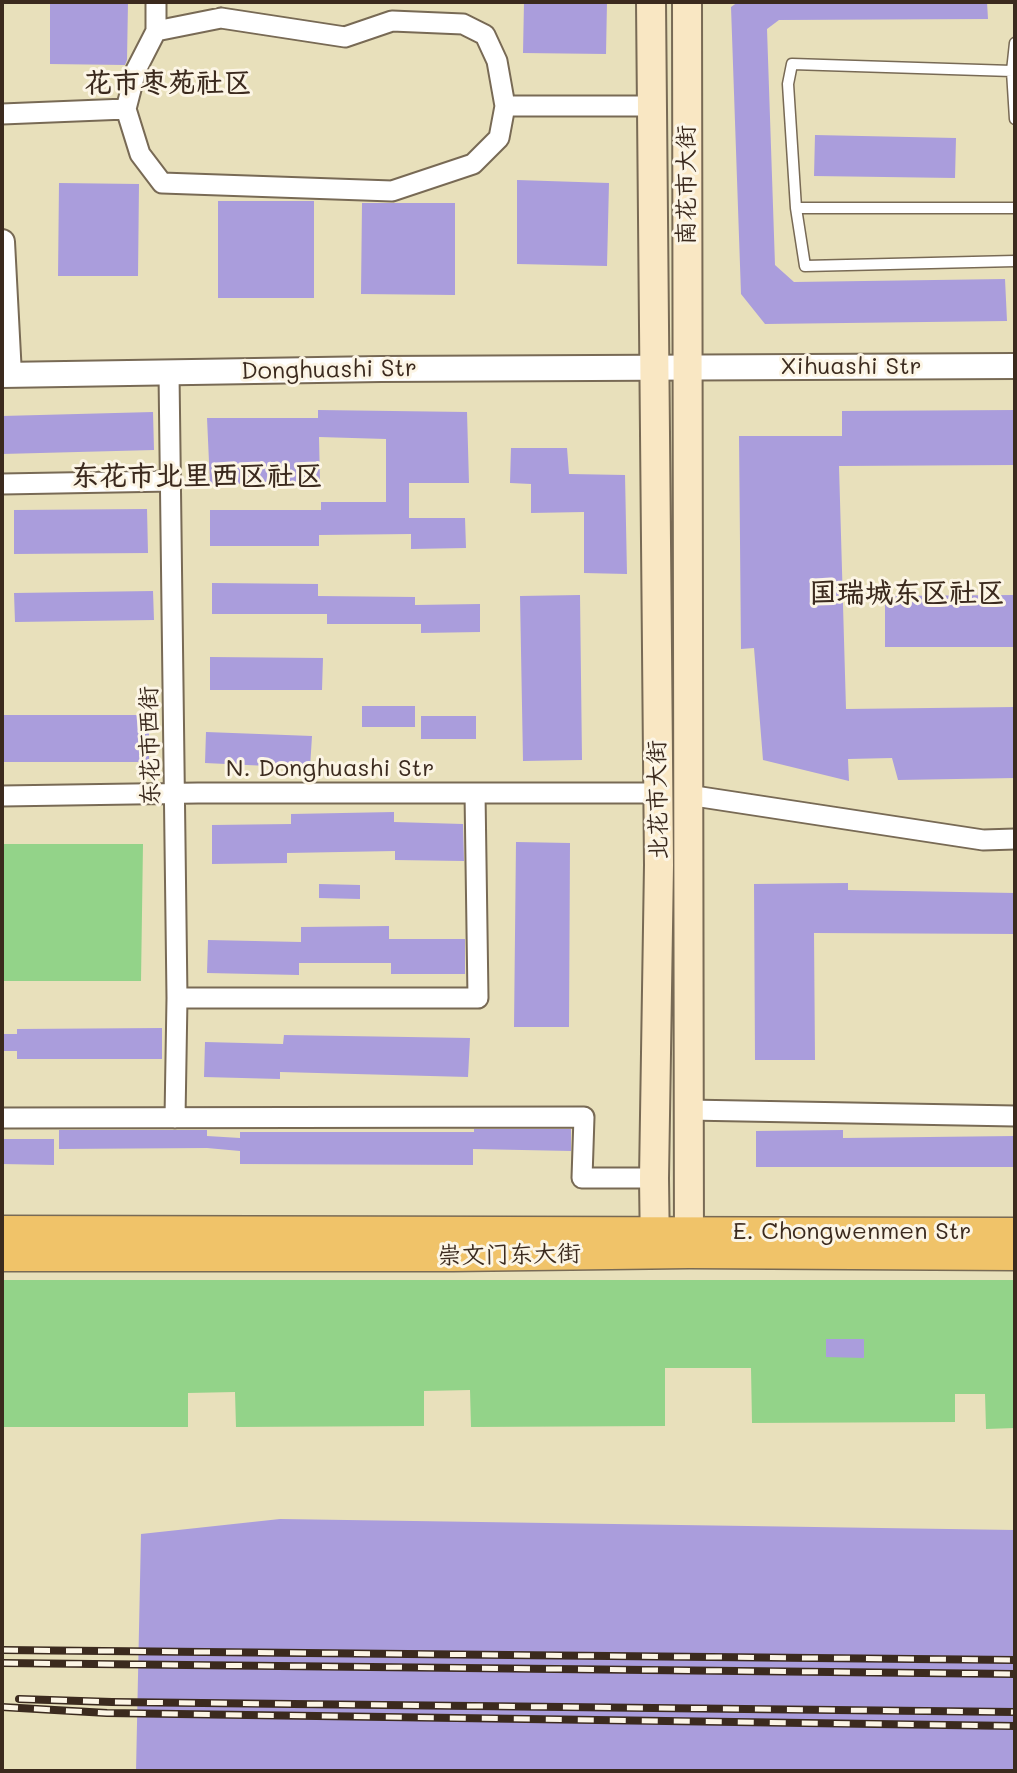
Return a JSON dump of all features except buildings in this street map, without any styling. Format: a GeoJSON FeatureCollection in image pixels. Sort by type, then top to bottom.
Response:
{"type":"FeatureCollection","features":[{"type":"Feature","properties":{"kind":"main road","name":"南花市大街"},"geometry":{"type":"LineString","coordinates":[[651,2],[656,368]]}},
{"type":"Feature","properties":{"kind":"main road","name":"南花市大街"},"geometry":{"type":"LineString","coordinates":[[686,369],[687,2]]}},
{"type":"Feature","properties":{"kind":"main road","name":"北花市大街"},"geometry":{"type":"LineString","coordinates":[[655,1243],[659,865],[656,368]]}},
{"type":"Feature","properties":{"kind":"main road","name":"北花市大街"},"geometry":{"type":"LineString","coordinates":[[686,369],[689,1243]]}},
{"type":"Feature","properties":{"kind":"main road","name":"崇文门东大街"},"geometry":{"type":"LineString","coordinates":[[2,1231],[250,1230],[655,1243]]}},
{"type":"Feature","properties":{"kind":"main road","name":"E. Chongwenmen Str"},"geometry":{"type":"LineString","coordinates":[[689,1243],[1015,1233]]}},
{"type":"Feature","properties":{"kind":"main road"},"geometry":{"type":"LineString","coordinates":[[655,1243],[1015,1255]]}},
{"type":"Feature","properties":{"kind":"main road","name":"崇文门东大街"},"geometry":{"type":"LineString","coordinates":[[2,1256],[453,1256],[655,1243]]}},
{"type":"Feature","properties":{"kind":"street"},"geometry":{"type":"LineString","coordinates":[[156,2],[156,31],[136,70],[127,109],[140,154],[162,183],[391,191],[474,164],[499,138],[505,106],[497,61],[485,35],[463,24],[392,22],[345,37],[221,18],[156,31]]}},
{"type":"Feature","properties":{"kind":"street"},"geometry":{"type":"LineString","coordinates":[[505,106],[652,106]]}},
{"type":"Feature","properties":{"kind":"street"},"geometry":{"type":"LineString","coordinates":[[2,114],[127,109]]}},
{"type":"Feature","properties":{"kind":"street"},"geometry":{"type":"LineString","coordinates":[[2,242],[5,375]]}},
{"type":"Feature","properties":{"kind":"street","name":"Xihuashi Str"},"geometry":{"type":"LineString","coordinates":[[656,368],[1015,366]]}},
{"type":"Feature","properties":{"kind":"street","name":"Donghuashi Str"},"geometry":{"type":"LineString","coordinates":[[5,375],[656,368]]}},
{"type":"Feature","properties":{"kind":"street","name":"东花市西街"},"geometry":{"type":"LineString","coordinates":[[169,373],[177,998],[175,1118]]}},
{"type":"Feature","properties":{"kind":"street"},"geometry":{"type":"LineString","coordinates":[[2,484],[172,481]]}},
{"type":"Feature","properties":{"kind":"street"},"geometry":{"type":"LineString","coordinates":[[177,998],[478,998],[475,793]]}},
{"type":"Feature","properties":{"kind":"street","name":"N. Donghuashi Str"},"geometry":{"type":"LineString","coordinates":[[2,796],[658,793]]}},
{"type":"Feature","properties":{"kind":"street"},"geometry":{"type":"LineString","coordinates":[[688,795],[984,840],[1015,839]]}},
{"type":"Feature","properties":{"kind":"street"},"geometry":{"type":"LineString","coordinates":[[688,1110],[1015,1116]]}},
{"type":"Feature","properties":{"kind":"street"},"geometry":{"type":"LineString","coordinates":[[2,1118],[584,1117],[582,1178],[654,1178]]}},
{"type":"Feature","properties":{"kind":"lane"},"geometry":{"type":"LineString","coordinates":[[1015,43],[1012,71],[1015,118]]}},
{"type":"Feature","properties":{"kind":"lane"},"geometry":{"type":"LineString","coordinates":[[1012,71],[792,64],[788,84],[796,208],[805,266],[1015,261]]}},
{"type":"Feature","properties":{"kind":"lane"},"geometry":{"type":"LineString","coordinates":[[796,208],[1015,208]]}},
{"type":"Feature","properties":{"kind":"green space"},"geometry":{"type":"Polygon","coordinates":[[[2,844],[143,844],[141,981],[2,981],[2,844]]]}},
{"type":"Feature","properties":{"kind":"green space"},"geometry":{"type":"Polygon","coordinates":[[[2,1280],[1015,1280],[1015,1428],[986,1429],[985,1394],[955,1394],[955,1422],[752,1423],[751,1368],[665,1368],[665,1426],[471,1427],[470,1390],[424,1391],[424,1426],[236,1427],[235,1392],[188,1393],[188,1427],[2,1427],[2,1280]]]}},
{"type":"Feature","properties":{"kind":"railway"},"geometry":{"type":"LineString","coordinates":[[2,1650],[1015,1660]]}},
{"type":"Feature","properties":{"kind":"railway"},"geometry":{"type":"LineString","coordinates":[[2,1663],[1015,1674]]}},
{"type":"Feature","properties":{"kind":"railway"},"geometry":{"type":"LineString","coordinates":[[19,1699],[1015,1712]]}},
{"type":"Feature","properties":{"kind":"railway"},"geometry":{"type":"LineString","coordinates":[[2,1707],[107,1713],[1015,1726]]}},
{"type":"Feature","properties":{"kind":"district","name":"花市枣苑社区"},"geometry":{"type":"Point","coordinates":[168,83]}},
{"type":"Feature","properties":{"kind":"district","name":"东花市北里西区社区"},"geometry":{"type":"Point","coordinates":[197,476]}},
{"type":"Feature","properties":{"kind":"district","name":"国瑞城东区社区"},"geometry":{"type":"Point","coordinates":[907,593]}}]}
